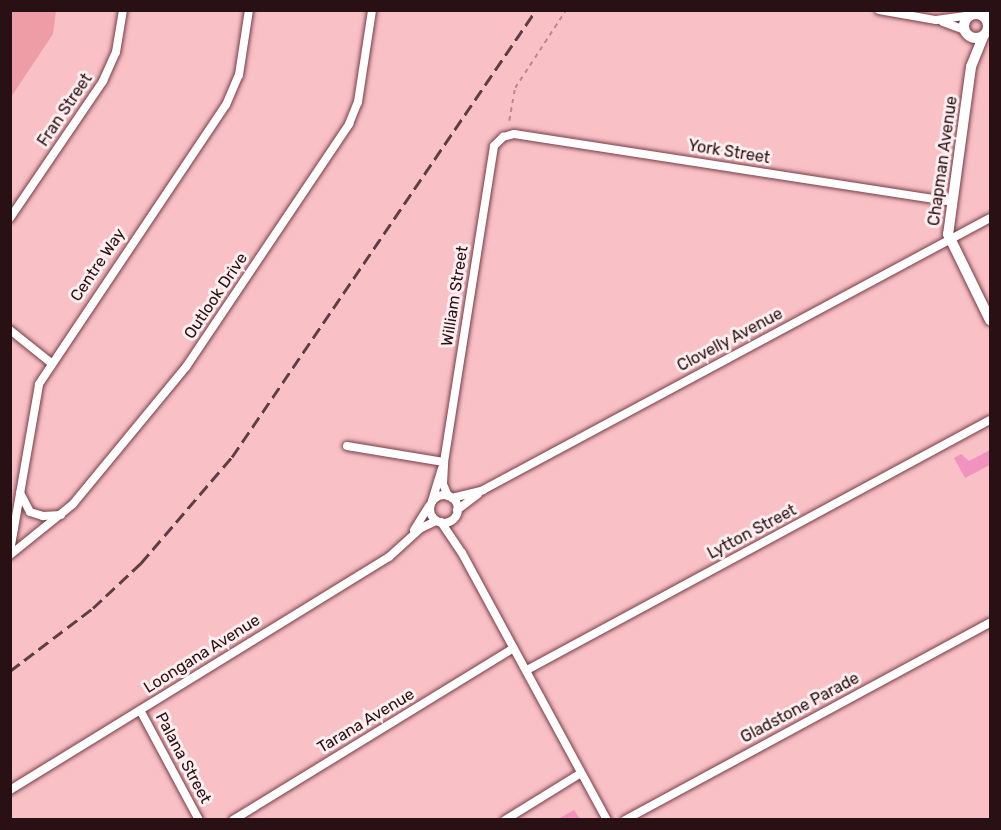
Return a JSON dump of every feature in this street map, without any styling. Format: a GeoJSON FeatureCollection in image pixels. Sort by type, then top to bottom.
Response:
{"type":"FeatureCollection","features":[{"type":"Feature","properties":{"kind":"street","name":"Fran Street"},"geometry":{"type":"LineString","coordinates":[[10,218],[103,81],[116,52],[123,10]]}},
{"type":"Feature","properties":{"kind":"street","name":"Centre Way"},"geometry":{"type":"LineString","coordinates":[[10,553],[32,414],[39,384],[50,362],[226,105],[239,75],[249,10]]}},
{"type":"Feature","properties":{"kind":"street","name":"Outlook Drive"},"geometry":{"type":"LineString","coordinates":[[10,553],[62,515],[186,367],[350,124],[358,102],[372,10]]}},
{"type":"Feature","properties":{"kind":"street"},"geometry":{"type":"LineString","coordinates":[[879,10],[936,20],[967,33],[986,35]]}},
{"type":"Feature","properties":{"kind":"street"},"geometry":{"type":"LineString","coordinates":[[936,20],[973,14],[987,18]]}},
{"type":"Feature","properties":{"kind":"street"},"geometry":{"type":"LineString","coordinates":[[967,33],[973,14]]}},
{"type":"Feature","properties":{"kind":"street","name":"Chapman Avenue"},"geometry":{"type":"LineString","coordinates":[[971,67],[986,35],[987,18]]}},
{"type":"Feature","properties":{"kind":"street","name":"Chapman Avenue"},"geometry":{"type":"LineString","coordinates":[[967,33],[971,67],[951,202],[949,240],[990,320]]}},
{"type":"Feature","properties":{"kind":"street","name":"York Street"},"geometry":{"type":"LineString","coordinates":[[503,137],[514,134],[951,202]]}},
{"type":"Feature","properties":{"kind":"street","name":"William Street"},"geometry":{"type":"LineString","coordinates":[[456,514],[443,484],[444,462],[494,147],[503,137]]}},
{"type":"Feature","properties":{"kind":"street","name":"Clovelly Avenue"},"geometry":{"type":"LineString","coordinates":[[456,514],[483,490],[990,218]]}},
{"type":"Feature","properties":{"kind":"street"},"geometry":{"type":"LineString","coordinates":[[10,330],[50,362]]}},
{"type":"Feature","properties":{"kind":"street","name":"Lytton Street"},"geometry":{"type":"LineString","coordinates":[[527,670],[990,420]]}},
{"type":"Feature","properties":{"kind":"street"},"geometry":{"type":"LineString","coordinates":[[347,446],[444,462]]}},
{"type":"Feature","properties":{"kind":"street","name":"William Street"},"geometry":{"type":"LineString","coordinates":[[431,503],[444,462]]}},
{"type":"Feature","properties":{"kind":"street","name":"Clovelly Avenue"},"geometry":{"type":"LineString","coordinates":[[431,503],[483,490]]}},
{"type":"Feature","properties":{"kind":"street"},"geometry":{"type":"LineString","coordinates":[[20,493],[30,512],[43,516],[62,515]]}},
{"type":"Feature","properties":{"kind":"street"},"geometry":{"type":"LineString","coordinates":[[431,503],[430,514],[439,522],[462,553],[607,819]]}},
{"type":"Feature","properties":{"kind":"street","name":"Loongana Avenue"},"geometry":{"type":"LineString","coordinates":[[10,790],[389,557],[406,540],[431,503]]}},
{"type":"Feature","properties":{"kind":"street"},"geometry":{"type":"LineString","coordinates":[[456,514],[462,553]]}},
{"type":"Feature","properties":{"kind":"street","name":"Loongana Avenue"},"geometry":{"type":"LineString","coordinates":[[406,540],[456,514]]}},
{"type":"Feature","properties":{"kind":"street","name":"Gladstone Parade"},"geometry":{"type":"LineString","coordinates":[[625,819],[990,623]]}},
{"type":"Feature","properties":{"kind":"street","name":"Tarana Avenue"},"geometry":{"type":"LineString","coordinates":[[233,819],[514,648]]}},
{"type":"Feature","properties":{"kind":"street","name":"Palana Street"},"geometry":{"type":"LineString","coordinates":[[141,710],[199,819]]}},
{"type":"Feature","properties":{"kind":"street"},"geometry":{"type":"LineString","coordinates":[[505,819],[581,773]]}},
{"type":"Feature","properties":{"kind":"path"},"geometry":{"type":"LineString","coordinates":[[509,121],[514,88],[566,10]]}},
{"type":"Feature","properties":{"kind":"shaded area"},"geometry":{"type":"Polygon","coordinates":[[[11,10],[56,11],[53,34],[11,97],[11,10]]]}},
{"type":"Feature","properties":{"kind":"building"},"geometry":{"type":"Polygon","coordinates":[[[990,450],[990,465],[965,478],[954,458],[961,454],[969,461],[990,450]]]}},
{"type":"Feature","properties":{"kind":"building"},"geometry":{"type":"Polygon","coordinates":[[[574,810],[580,819],[558,819],[574,810]]]}},
{"type":"Feature","properties":{"kind":"railway"},"geometry":{"type":"LineString","coordinates":[[10,671],[93,608],[141,563],[232,457],[536,10]]}}]}
